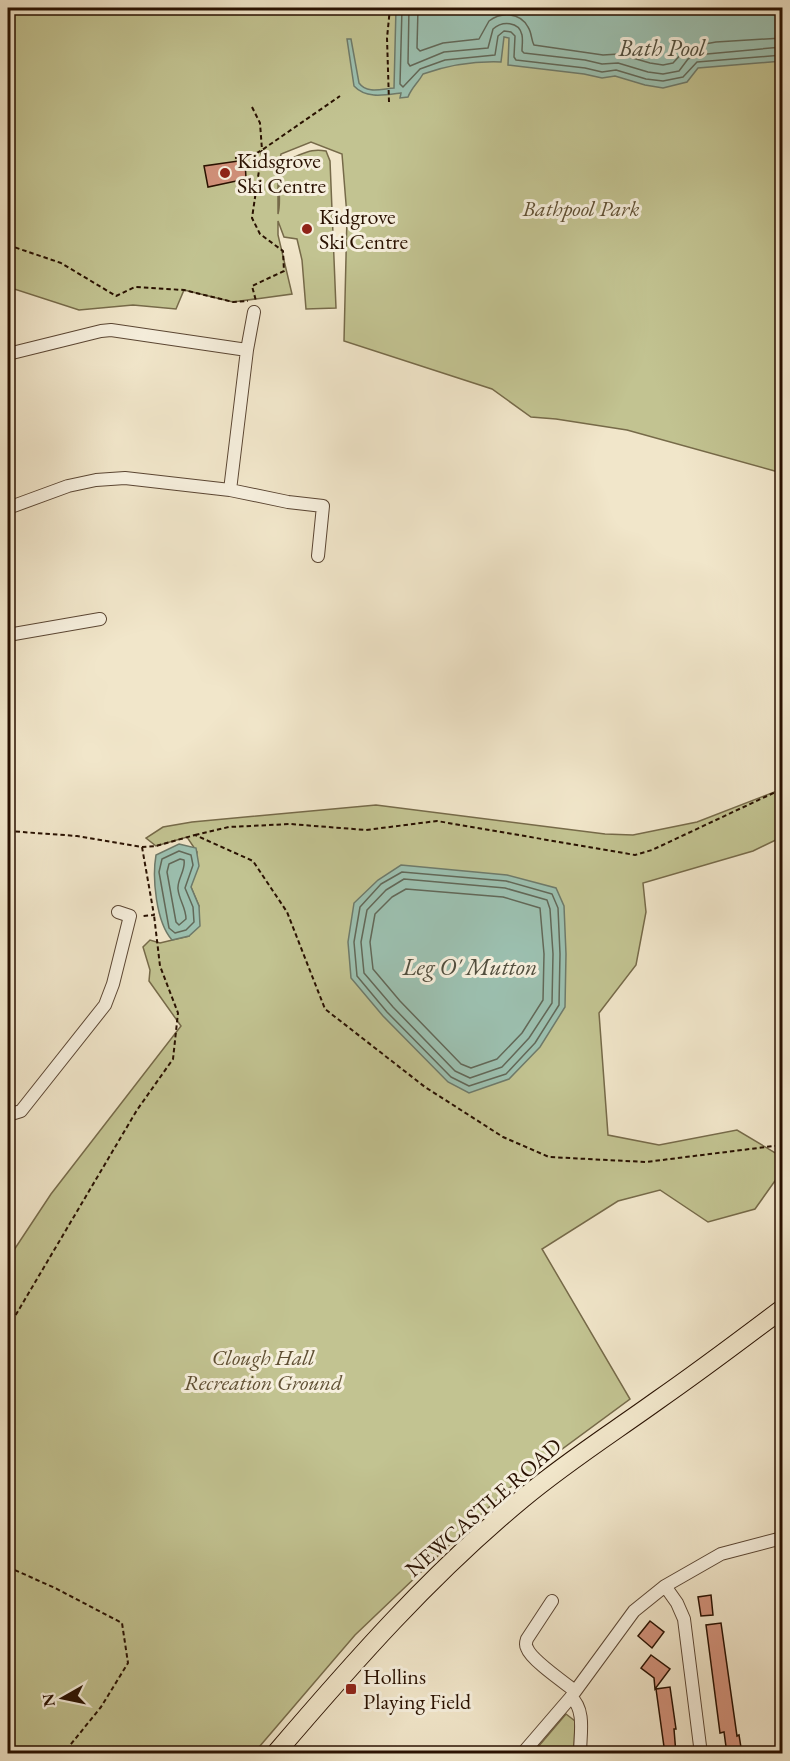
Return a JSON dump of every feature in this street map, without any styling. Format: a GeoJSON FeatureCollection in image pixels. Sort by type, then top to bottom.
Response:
{"type":"FeatureCollection","features":[{"type":"Feature","properties":{"kind":"highway","name":"NEWCASTLE ROAD"},"geometry":{"type":"LineString","coordinates":[[275,1754],[352,1664],[448,1565],[521,1500],[586,1449],[657,1401],[783,1309]]}},
{"type":"Feature","properties":{"kind":"street"},"geometry":{"type":"LineString","coordinates":[[230,489],[247,350],[254,312]]}},
{"type":"Feature","properties":{"kind":"street"},"geometry":{"type":"LineString","coordinates":[[8,354],[111,330],[247,350]]}},
{"type":"Feature","properties":{"kind":"street"},"geometry":{"type":"LineString","coordinates":[[8,508],[68,486],[96,480],[125,478],[230,489],[288,502],[323,506],[318,556]]}},
{"type":"Feature","properties":{"kind":"street"},"geometry":{"type":"LineString","coordinates":[[8,635],[100,619]]}},
{"type":"Feature","properties":{"kind":"street"},"geometry":{"type":"LineString","coordinates":[[8,1114],[21,1111],[105,1005],[113,984],[130,916],[118,912]]}},
{"type":"Feature","properties":{"kind":"street"},"geometry":{"type":"LineString","coordinates":[[522,1754],[573,1694],[634,1611],[665,1586],[721,1554],[783,1538]]}},
{"type":"Feature","properties":{"kind":"street"},"geometry":{"type":"LineString","coordinates":[[665,1586],[677,1603],[684,1619],[701,1754]]}},
{"type":"Feature","properties":{"kind":"street"},"geometry":{"type":"LineString","coordinates":[[552,1601],[527,1639],[526,1645],[530,1653],[573,1694],[579,1706],[580,1754]]}},
{"type":"Feature","properties":{"kind":"path"},"geometry":{"type":"LineString","coordinates":[[389,102],[387,38],[390,8]]}},
{"type":"Feature","properties":{"kind":"path"},"geometry":{"type":"LineString","coordinates":[[235,158],[252,156],[340,96]]}},
{"type":"Feature","properties":{"kind":"path"},"geometry":{"type":"LineString","coordinates":[[8,245],[61,263],[116,296],[135,287],[184,290],[233,302],[257,300],[252,286],[284,272],[283,251],[260,234],[252,218],[262,150],[260,123],[252,107]]}},
{"type":"Feature","properties":{"kind":"path"},"geometry":{"type":"LineString","coordinates":[[8,831],[77,836],[142,847],[156,846],[239,826],[290,824],[366,830],[437,821],[635,855],[652,850],[783,789]]}},
{"type":"Feature","properties":{"kind":"path"},"geometry":{"type":"LineString","coordinates":[[195,835],[253,861],[287,912],[325,1009],[425,1086],[503,1137],[549,1157],[646,1162],[783,1145]]}},
{"type":"Feature","properties":{"kind":"path"},"geometry":{"type":"LineString","coordinates":[[8,1328],[136,1110],[173,1059],[178,1013],[160,966],[142,847]]}},
{"type":"Feature","properties":{"kind":"path"},"geometry":{"type":"LineString","coordinates":[[130,916],[154,915]]}},
{"type":"Feature","properties":{"kind":"path"},"geometry":{"type":"LineString","coordinates":[[8,1567],[55,1588],[122,1623],[128,1663],[101,1707],[63,1754]]}},
{"type":"Feature","properties":{"kind":"green space","name":"Bathpool Park"},"geometry":{"type":"Polygon","coordinates":[[[8,8],[782,8],[782,473],[627,430],[531,417],[492,389],[344,341],[347,216],[342,154],[311,142],[281,154],[278,169],[278,214],[279,180],[283,166],[289,160],[306,152],[326,151],[330,161],[336,308],[306,309],[302,260],[297,239],[284,237],[278,221],[278,235],[292,294],[233,302],[184,290],[176,309],[133,305],[79,310],[8,287],[8,8]]]}},
{"type":"Feature","properties":{"kind":"green space","name":"Clough Hall Recreation Ground"},"geometry":{"type":"Polygon","coordinates":[[[782,789],[782,837],[753,851],[643,883],[646,912],[636,965],[599,1013],[608,1135],[659,1145],[737,1130],[782,1157],[782,1171],[755,1209],[708,1222],[660,1190],[618,1201],[542,1249],[630,1399],[508,1489],[355,1635],[254,1753],[8,1754],[8,1259],[51,1194],[181,1026],[149,981],[150,970],[143,947],[150,940],[160,943],[189,936],[199,906],[191,887],[197,852],[187,837],[156,846],[146,838],[163,827],[192,822],[376,805],[605,834],[633,835],[697,822],[782,789]]]}},
{"type":"Feature","properties":{"kind":"green space"},"geometry":{"type":"Polygon","coordinates":[[[566,1714],[575,1721],[574,1753],[532,1754],[566,1714]]]}},
{"type":"Feature","properties":{"kind":"water","name":"Bath Pool"},"geometry":{"type":"Polygon","coordinates":[[[396,8],[782,8],[782,61],[698,68],[687,82],[663,88],[615,76],[602,78],[508,65],[509,38],[504,37],[501,62],[462,64],[423,74],[408,97],[400,98],[401,93],[376,95],[364,93],[354,86],[347,39],[351,39],[359,83],[366,89],[394,88],[396,8]]]}},
{"type":"Feature","properties":{"kind":"water"},"geometry":{"type":"Polygon","coordinates":[[[179,844],[196,848],[199,866],[191,887],[199,906],[200,926],[189,936],[172,940],[162,922],[156,899],[155,865],[156,855],[179,844]]]}},
{"type":"Feature","properties":{"kind":"water","name":"Leg O' Mutton"},"geometry":{"type":"Polygon","coordinates":[[[401,865],[507,875],[556,888],[564,906],[565,1007],[540,1047],[509,1079],[469,1093],[448,1082],[383,1016],[351,978],[348,942],[354,903],[378,880],[401,865]]]}},
{"type":"Feature","properties":{"kind":"building","name":"Kidsgrove Ski Centre"},"geometry":{"type":"Polygon","coordinates":[[[245,160],[246,179],[208,187],[204,166],[245,160]]]}},
{"type":"Feature","properties":{"kind":"building"},"geometry":{"type":"Polygon","coordinates":[[[711,1595],[713,1615],[701,1616],[698,1597],[711,1595]]]}},
{"type":"Feature","properties":{"kind":"building"},"geometry":{"type":"Polygon","coordinates":[[[650,1621],[664,1632],[652,1648],[638,1636],[650,1621]]]}},
{"type":"Feature","properties":{"kind":"building"},"geometry":{"type":"Polygon","coordinates":[[[721,1623],[737,1736],[739,1735],[742,1754],[727,1754],[724,1732],[720,1733],[706,1625],[721,1623]]]}},
{"type":"Feature","properties":{"kind":"building"},"geometry":{"type":"Polygon","coordinates":[[[651,1655],[670,1669],[655,1689],[654,1678],[641,1668],[651,1655]]]}},
{"type":"Feature","properties":{"kind":"building"},"geometry":{"type":"Polygon","coordinates":[[[670,1687],[676,1729],[674,1729],[676,1754],[665,1754],[656,1689],[670,1687]]]}},
{"type":"Feature","properties":{"kind":"place","name":"Kidsgrove Ski Centre"},"geometry":{"type":"Point","coordinates":[225,173]}},
{"type":"Feature","properties":{"kind":"place","name":"Kidgrove Ski Centre"},"geometry":{"type":"Point","coordinates":[307,229]}},
{"type":"Feature","properties":{"kind":"place","name":"Hollins Playing Field"},"geometry":{"type":"Point","coordinates":[351,1689]}}]}
